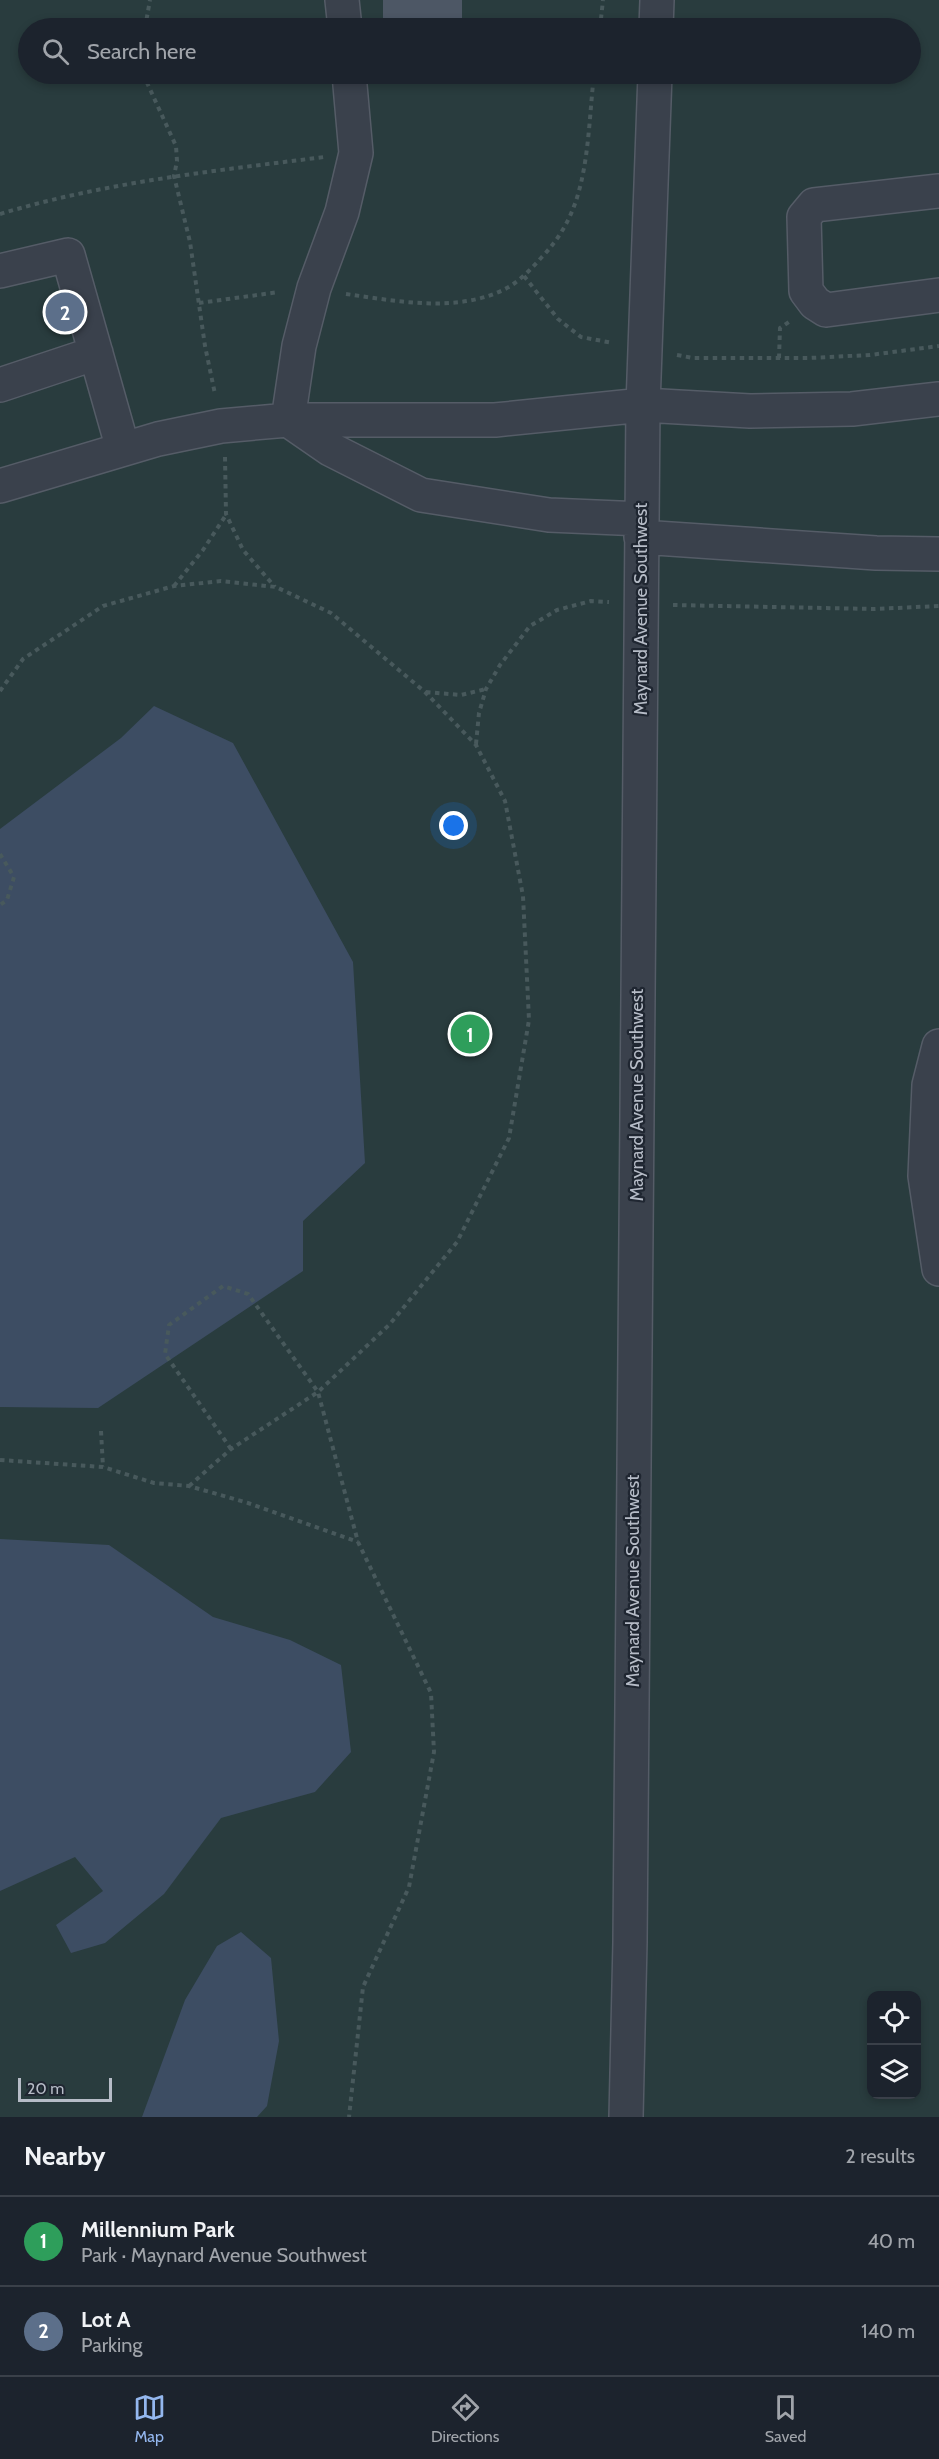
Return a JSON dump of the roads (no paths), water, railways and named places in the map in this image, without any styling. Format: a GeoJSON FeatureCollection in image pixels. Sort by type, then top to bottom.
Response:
{"type":"FeatureCollection","features":[{"type":"Feature","properties":{"kind":"street"},"geometry":{"type":"LineString","coordinates":[[342,0],[344,18]]}},
{"type":"Feature","properties":{"kind":"street"},"geometry":{"type":"LineString","coordinates":[[656,18],[657,0]]}},
{"type":"Feature","properties":{"kind":"street"},"geometry":{"type":"LineString","coordinates":[[288,420],[299,346],[314,288],[342,212],[356,153],[350,84]]}},
{"type":"Feature","properties":{"kind":"street","name":"Maynard Avenue Southwest"},"geometry":{"type":"LineString","coordinates":[[626,2117],[630,1918],[643,405],[654,84]]}},
{"type":"Feature","properties":{"kind":"street"},"geometry":{"type":"LineString","coordinates":[[939,191],[814,205],[804,217],[806,291],[815,303],[826,310],[939,295]]}},
{"type":"Feature","properties":{"kind":"street"},"geometry":{"type":"LineString","coordinates":[[0,272],[68,255],[123,449]]}},
{"type":"Feature","properties":{"kind":"street"},"geometry":{"type":"LineString","coordinates":[[0,385],[96,353]]}},
{"type":"Feature","properties":{"kind":"street"},"geometry":{"type":"LineString","coordinates":[[0,486],[123,449],[221,426],[288,420],[495,420],[643,405],[750,411],[852,409],[939,399]]}},
{"type":"Feature","properties":{"kind":"street"},"geometry":{"type":"LineString","coordinates":[[288,420],[330,449],[421,495],[642,528],[876,553],[939,554]]}},
{"type":"Feature","properties":{"kind":"street"},"geometry":{"type":"LineString","coordinates":[[939,1046],[929,1085],[925,1176],[939,1269]]}},
{"type":"Feature","properties":{"kind":"water"},"geometry":{"type":"Polygon","coordinates":[[[154,706],[233,743],[353,962],[365,1163],[303,1221],[303,1271],[98,1408],[0,1407],[0,829],[121,738],[154,706]]]}},
{"type":"Feature","properties":{"kind":"water"},"geometry":{"type":"Polygon","coordinates":[[[0,1539],[109,1545],[213,1617],[290,1640],[341,1665],[351,1752],[315,1792],[221,1818],[164,1894],[105,1943],[71,1953],[56,1925],[103,1891],[75,1857],[0,1891],[0,1539]]]}},
{"type":"Feature","properties":{"kind":"water"},"geometry":{"type":"Polygon","coordinates":[[[241,1932],[271,1958],[279,2041],[267,2106],[257,2117],[142,2117],[185,2000],[217,1946],[241,1932]]]}},
{"type":"Feature","properties":{"kind":"place","name":"Lot A"},"geometry":{"type":"Point","coordinates":[65,312]}},
{"type":"Feature","properties":{"kind":"place","name":"Millennium Park"},"geometry":{"type":"Point","coordinates":[470,1034]}}]}
